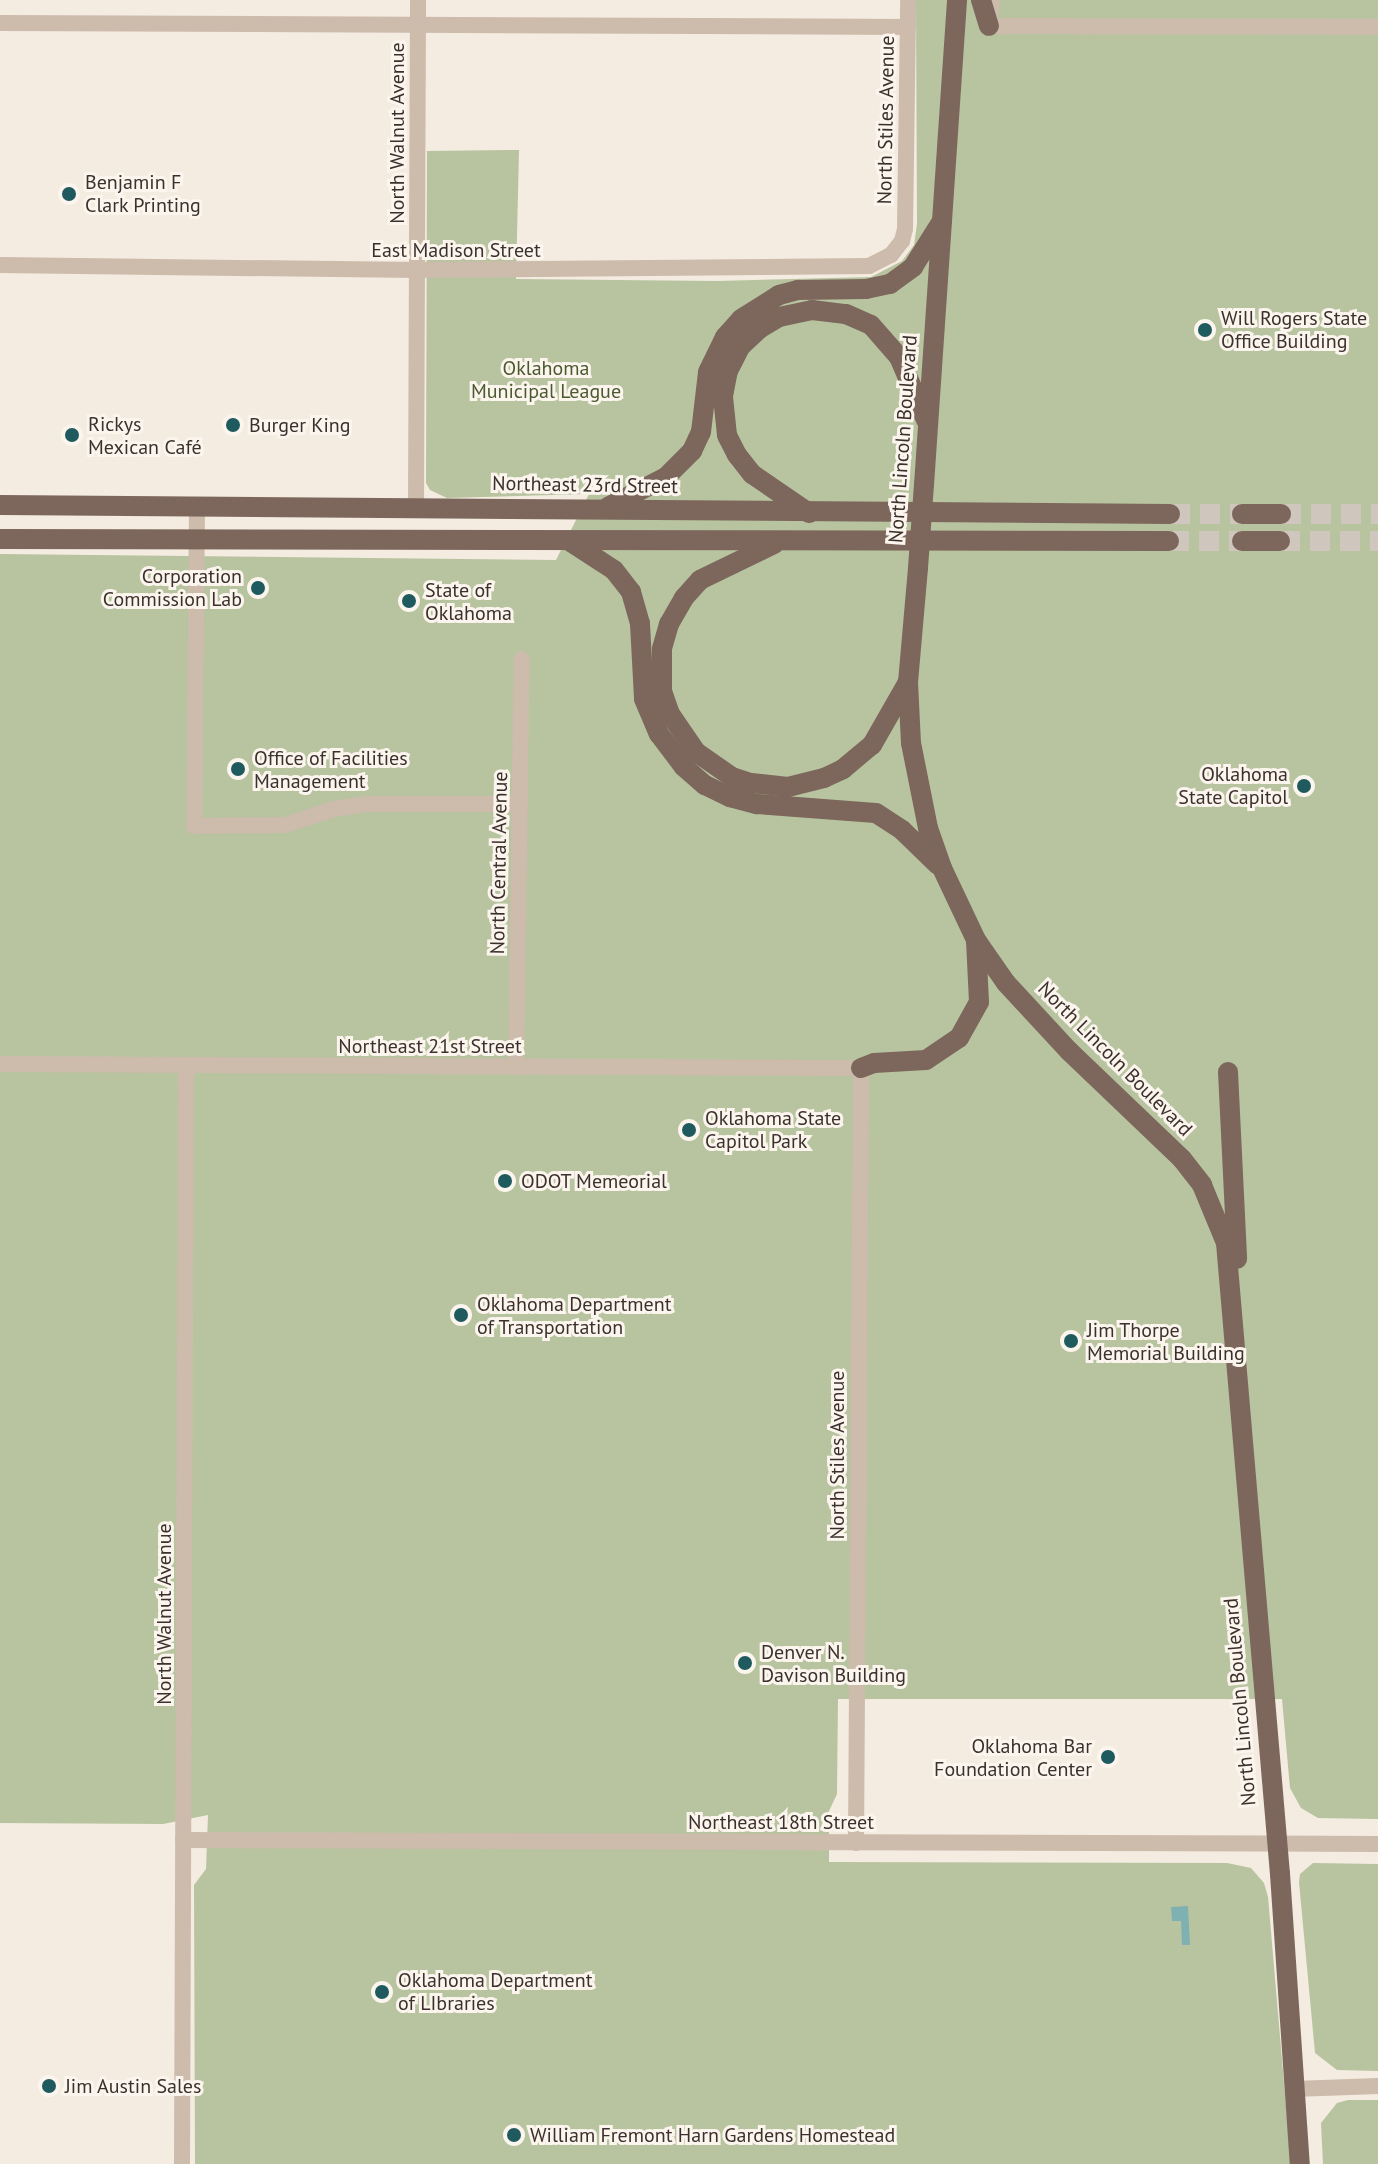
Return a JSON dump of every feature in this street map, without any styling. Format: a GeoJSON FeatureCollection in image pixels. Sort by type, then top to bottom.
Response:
{"type":"FeatureCollection","features":[{"type":"Feature","properties":{"kind":"main road","name":"North Lincoln Boulevard"},"geometry":{"type":"LineString","coordinates":[[957,0],[908,682],[915,769],[928,828],[942,868],[976,940],[1023,1003],[1182,1159],[1202,1185],[1226,1243],[1277,1844],[1300,2164]]}},
{"type":"Feature","properties":{"kind":"main road"},"geometry":{"type":"LineString","coordinates":[[981,0],[989,26]]}},
{"type":"Feature","properties":{"kind":"main road"},"geometry":{"type":"LineString","coordinates":[[602,509],[666,477],[692,451],[701,432],[708,372],[725,337],[741,319],[779,295],[798,290],[866,289],[890,284],[913,267],[942,221]]}},
{"type":"Feature","properties":{"kind":"main road"},"geometry":{"type":"LineString","coordinates":[[809,513],[752,474],[727,435],[723,396],[728,371],[741,346],[759,329],[779,317],[812,310],[846,314],[871,325],[899,357],[927,423]]}},
{"type":"Feature","properties":{"kind":"main road","name":"Northeast 23rd Street"},"geometry":{"type":"LineString","coordinates":[[0,505],[1170,514]]}},
{"type":"Feature","properties":{"kind":"main road"},"geometry":{"type":"LineString","coordinates":[[1242,514],[1281,514]]}},
{"type":"Feature","properties":{"kind":"main road"},"geometry":{"type":"LineString","coordinates":[[0,539],[1169,541]]}},
{"type":"Feature","properties":{"kind":"main road"},"geometry":{"type":"LineString","coordinates":[[568,540],[614,570],[631,592],[640,624],[644,699],[669,752],[684,767],[705,785],[730,797],[757,804],[876,813],[902,830],[942,868]]}},
{"type":"Feature","properties":{"kind":"main road"},"geometry":{"type":"LineString","coordinates":[[785,540],[700,580],[669,624],[662,649],[662,691],[670,714],[696,752],[723,772],[751,783],[788,787],[815,781],[843,769],[872,745],[908,682]]}},
{"type":"Feature","properties":{"kind":"main road"},"geometry":{"type":"LineString","coordinates":[[1242,541],[1280,541]]}},
{"type":"Feature","properties":{"kind":"main road"},"geometry":{"type":"LineString","coordinates":[[861,1068],[874,1063],[926,1060],[959,1038],[979,1002],[976,940]]}},
{"type":"Feature","properties":{"kind":"main road"},"geometry":{"type":"LineString","coordinates":[[1228,1072],[1238,1246],[1231,1330]]}},
{"type":"Feature","properties":{"kind":"street","name":"North Walnut Avenue"},"geometry":{"type":"LineString","coordinates":[[416,506],[418,0]]}},
{"type":"Feature","properties":{"kind":"street","name":"North Stiles Avenue"},"geometry":{"type":"LineString","coordinates":[[902,241],[908,0]]}},
{"type":"Feature","properties":{"kind":"street"},"geometry":{"type":"LineString","coordinates":[[992,0],[989,26],[1378,27]]}},
{"type":"Feature","properties":{"kind":"street"},"geometry":{"type":"LineString","coordinates":[[0,23],[908,27]]}},
{"type":"Feature","properties":{"kind":"street","name":"East Madison Street"},"geometry":{"type":"LineString","coordinates":[[0,265],[417,270],[854,269],[884,260],[902,241]]}},
{"type":"Feature","properties":{"kind":"street"},"geometry":{"type":"LineString","coordinates":[[197,506],[194,826],[285,825],[334,809],[378,803],[520,804]]}},
{"type":"Feature","properties":{"kind":"street","name":"North Central Avenue"},"geometry":{"type":"LineString","coordinates":[[516,1067],[522,659]]}},
{"type":"Feature","properties":{"kind":"street","name":"Northeast 21st Street"},"geometry":{"type":"LineString","coordinates":[[0,1064],[861,1068]]}},
{"type":"Feature","properties":{"kind":"street","name":"North Walnut Avenue"},"geometry":{"type":"LineString","coordinates":[[182,2164],[186,1065]]}},
{"type":"Feature","properties":{"kind":"street","name":"North Stiles Avenue"},"geometry":{"type":"LineString","coordinates":[[856,1843],[861,1068]]}},
{"type":"Feature","properties":{"kind":"street","name":"Northeast 18th Street"},"geometry":{"type":"LineString","coordinates":[[183,1840],[1378,1844]]}},
{"type":"Feature","properties":{"kind":"street"},"geometry":{"type":"LineString","coordinates":[[1294,2089],[1378,2086]]}},
{"type":"Feature","properties":{"kind":"green space","name":"Oklahoma State Capitol Park"},"geometry":{"type":"Polygon","coordinates":[[[916,0],[1378,0],[1378,1819],[1318,1818],[1301,1808],[1290,1788],[1282,1699],[838,1699],[837,1794],[829,1811],[829,1862],[1227,1863],[1251,1868],[1264,1883],[1268,1897],[1291,2164],[195,2164],[194,1885],[206,1869],[208,1815],[163,1824],[0,1823],[0,554],[556,560],[589,494],[447,498],[430,490],[426,483],[427,151],[519,150],[516,279],[717,281],[871,277],[902,261],[914,245],[917,224],[916,0]]]}},
{"type":"Feature","properties":{"kind":"green space"},"geometry":{"type":"Polygon","coordinates":[[[1313,1863],[1378,1864],[1378,2071],[1337,2070],[1315,2053],[1299,1882],[1300,1874],[1313,1863]]]}},
{"type":"Feature","properties":{"kind":"green space"},"geometry":{"type":"Polygon","coordinates":[[[1378,2100],[1378,2164],[1323,2164],[1321,2123],[1337,2103],[1378,2100]]]}},
{"type":"Feature","properties":{"kind":"water"},"geometry":{"type":"Polygon","coordinates":[[[1188,1906],[1190,1945],[1182,1945],[1181,1921],[1172,1921],[1171,1907],[1188,1906]]]}},
{"type":"Feature","properties":{"kind":"tunnel"},"geometry":{"type":"LineString","coordinates":[[1170,514],[1242,514]]}},
{"type":"Feature","properties":{"kind":"tunnel"},"geometry":{"type":"LineString","coordinates":[[1281,514],[1378,514]]}},
{"type":"Feature","properties":{"kind":"tunnel"},"geometry":{"type":"LineString","coordinates":[[1169,541],[1242,541]]}},
{"type":"Feature","properties":{"kind":"tunnel"},"geometry":{"type":"LineString","coordinates":[[1280,541],[1378,541]]}},
{"type":"Feature","properties":{"kind":"place","name":"Benjamin F Clark Printing"},"geometry":{"type":"Point","coordinates":[69,194]}},
{"type":"Feature","properties":{"kind":"place","name":"Will Rogers State Office Building"},"geometry":{"type":"Point","coordinates":[1205,330]}},
{"type":"Feature","properties":{"kind":"place","name":"Burger King"},"geometry":{"type":"Point","coordinates":[233,425]}},
{"type":"Feature","properties":{"kind":"place","name":"Rickys Mexican Café"},"geometry":{"type":"Point","coordinates":[72,435]}},
{"type":"Feature","properties":{"kind":"place","name":"Corporation Commission Lab"},"geometry":{"type":"Point","coordinates":[258,588]}},
{"type":"Feature","properties":{"kind":"place","name":"State of Oklahoma"},"geometry":{"type":"Point","coordinates":[409,601]}},
{"type":"Feature","properties":{"kind":"place","name":"Office of Facilities Management"},"geometry":{"type":"Point","coordinates":[238,769]}},
{"type":"Feature","properties":{"kind":"place","name":"Oklahoma State Capitol"},"geometry":{"type":"Point","coordinates":[1304,786]}},
{"type":"Feature","properties":{"kind":"place","name":"Oklahoma State Capitol Park"},"geometry":{"type":"Point","coordinates":[689,1130]}},
{"type":"Feature","properties":{"kind":"place","name":"ODOT Memeorial"},"geometry":{"type":"Point","coordinates":[505,1181]}},
{"type":"Feature","properties":{"kind":"place","name":"Oklahoma Department of Transportation"},"geometry":{"type":"Point","coordinates":[461,1315]}},
{"type":"Feature","properties":{"kind":"place","name":"Jim Thorpe Memorial Building"},"geometry":{"type":"Point","coordinates":[1071,1341]}},
{"type":"Feature","properties":{"kind":"place","name":"Denver N. Davison Building"},"geometry":{"type":"Point","coordinates":[745,1663]}},
{"type":"Feature","properties":{"kind":"place","name":"Oklahoma Bar Foundation Center"},"geometry":{"type":"Point","coordinates":[1108,1757]}},
{"type":"Feature","properties":{"kind":"place","name":"Oklahoma Department of LIbraries"},"geometry":{"type":"Point","coordinates":[382,1992]}},
{"type":"Feature","properties":{"kind":"place","name":"Jim Austin Sales"},"geometry":{"type":"Point","coordinates":[49,2086]}},
{"type":"Feature","properties":{"kind":"place","name":"William Fremont Harn Gardens Homestead"},"geometry":{"type":"Point","coordinates":[514,2135]}},
{"type":"Feature","properties":{"kind":"park label","name":"Oklahoma Municipal League"},"geometry":{"type":"Point","coordinates":[546,380]}}]}
